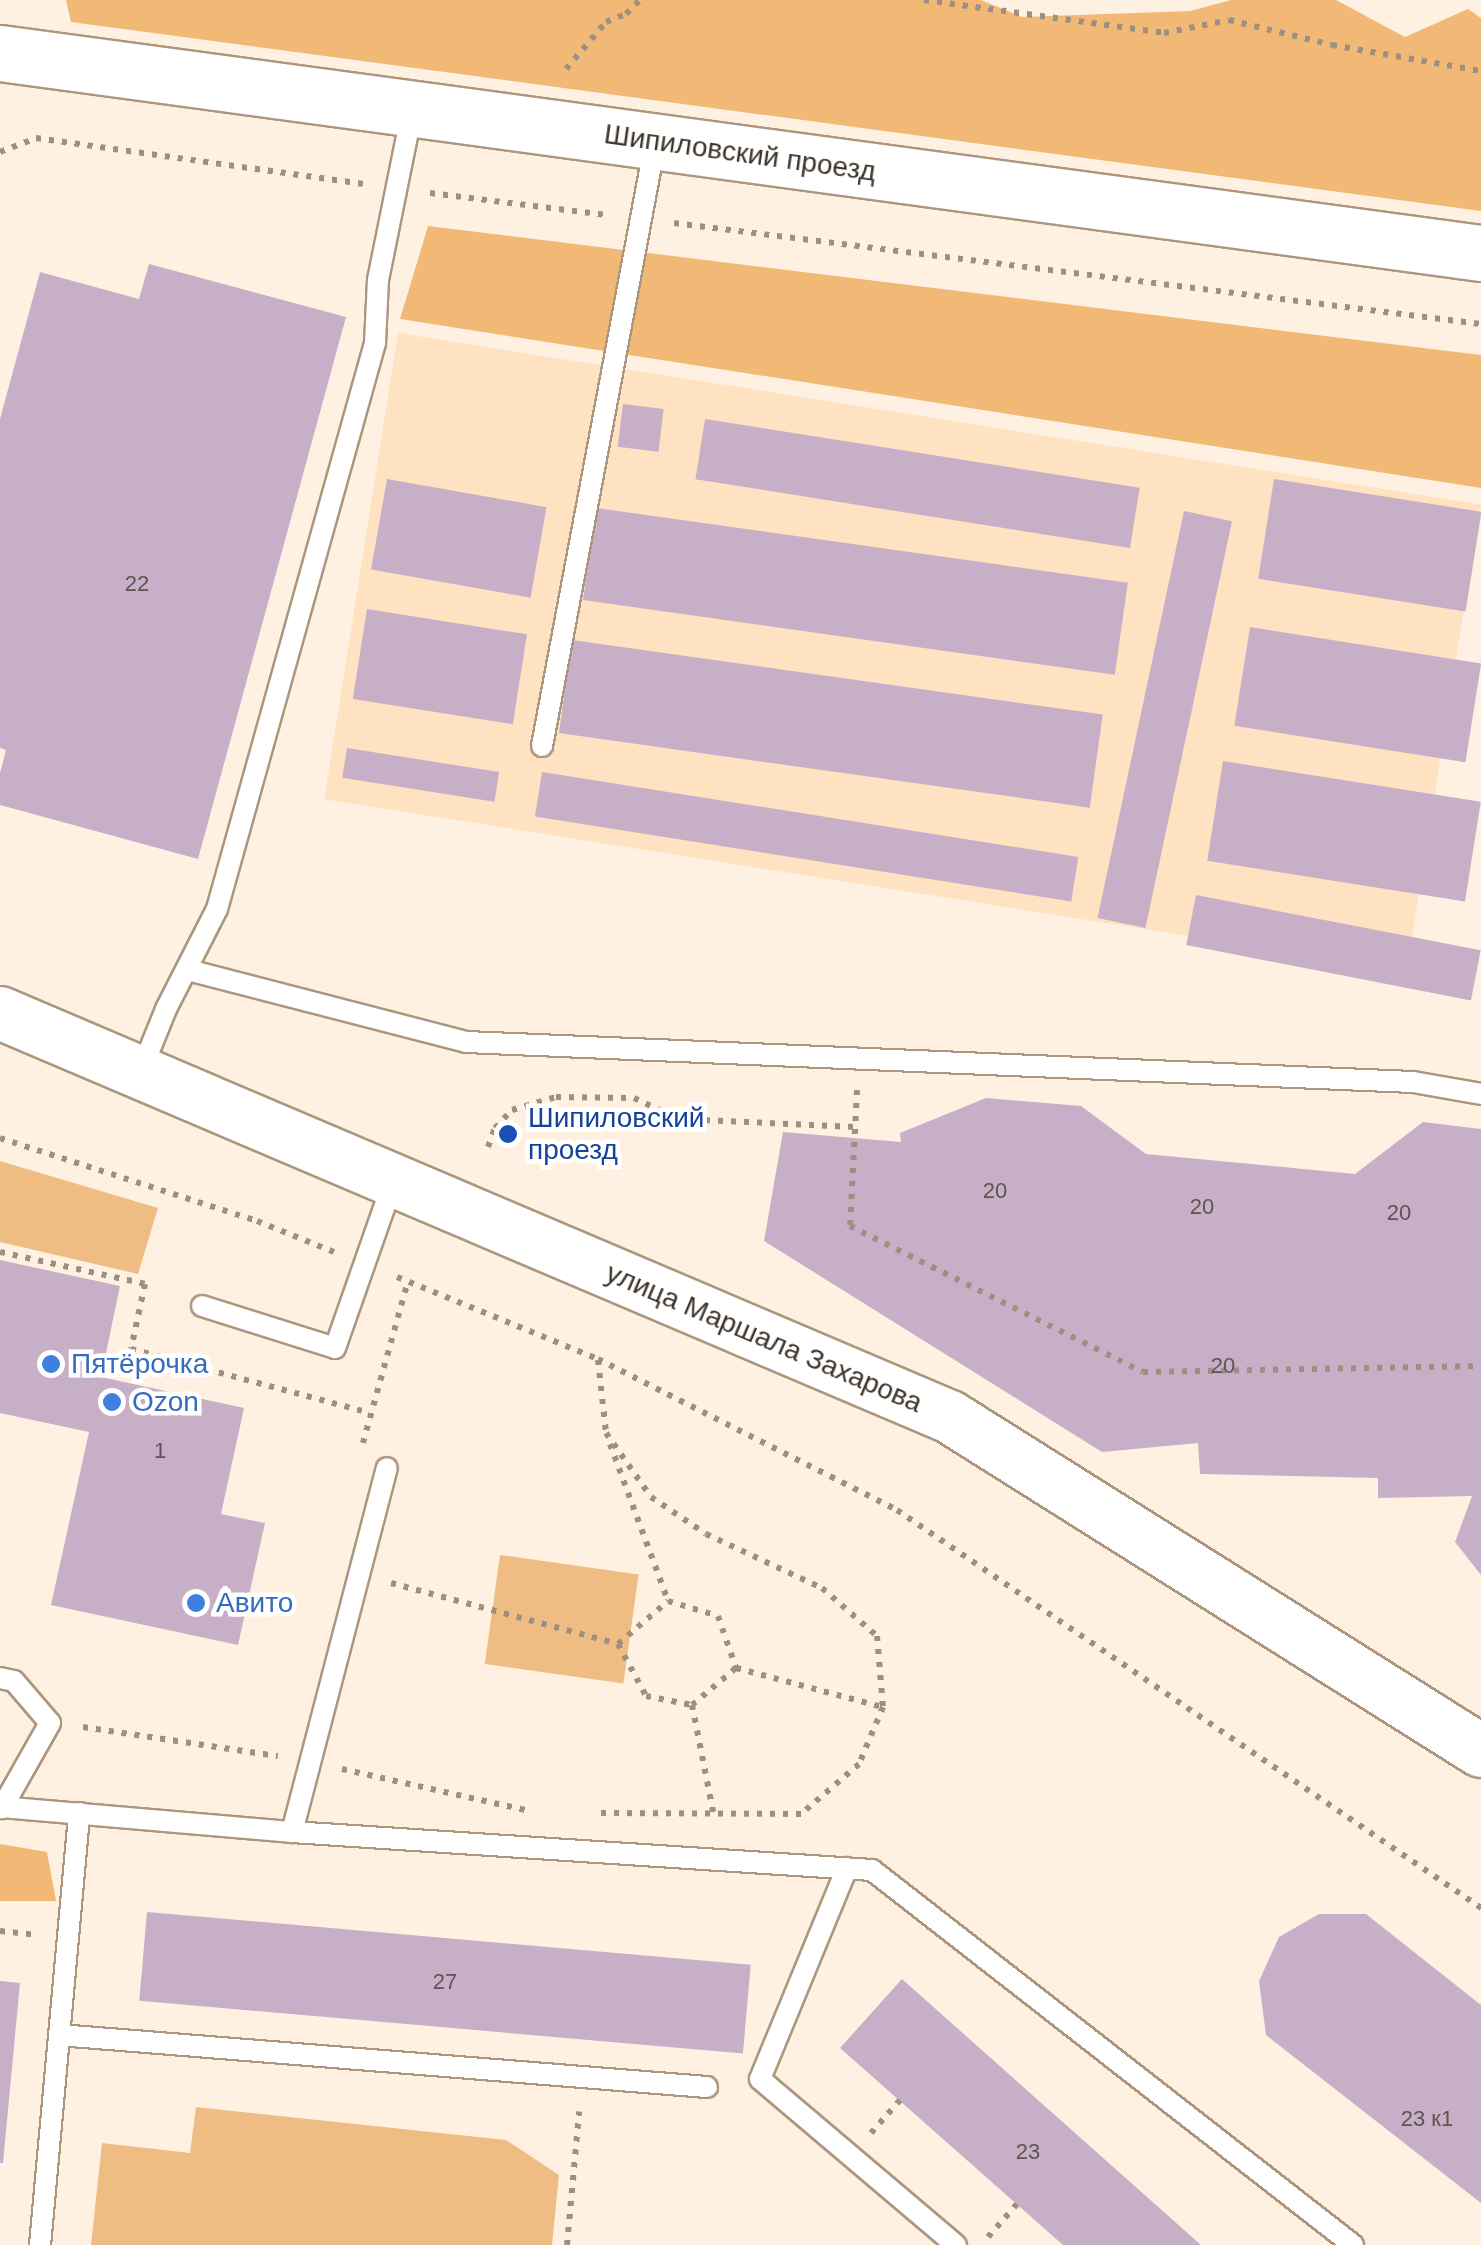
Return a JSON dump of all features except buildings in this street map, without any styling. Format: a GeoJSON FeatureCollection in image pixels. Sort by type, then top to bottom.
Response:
{"type":"FeatureCollection","features":[{"type":"Feature","properties":{"kind":"main road","name":"Шипиловский проезд"},"geometry":{"type":"LineString","coordinates":[[0,53],[1481,252]]}},
{"type":"Feature","properties":{"kind":"street","name":"улица Маршала Захарова"},"geometry":{"type":"LineString","coordinates":[[0,1013],[950,1416],[1481,1751]]}},
{"type":"Feature","properties":{"kind":"lane"},"geometry":{"type":"LineString","coordinates":[[140,1072],[166,1009],[218,908],[375,343],[378,280],[413,108]]}},
{"type":"Feature","properties":{"kind":"lane"},"geometry":{"type":"LineString","coordinates":[[542,746],[644,220],[655,141]]}},
{"type":"Feature","properties":{"kind":"lane"},"geometry":{"type":"LineString","coordinates":[[188,970],[466,1042],[1413,1082],[1481,1094]]}},
{"type":"Feature","properties":{"kind":"lane"},"geometry":{"type":"LineString","coordinates":[[202,1306],[335,1348],[361,1263],[394,1180]]}},
{"type":"Feature","properties":{"kind":"lane"},"geometry":{"type":"LineString","coordinates":[[292,1832],[386,1468]]}},
{"type":"Feature","properties":{"kind":"lane"},"geometry":{"type":"LineString","coordinates":[[0,1678],[14,1681],[50,1723],[1,1807],[292,1832],[872,1870],[1352,2245]]}},
{"type":"Feature","properties":{"kind":"lane"},"geometry":{"type":"LineString","coordinates":[[40,2245],[79,1813]]}},
{"type":"Feature","properties":{"kind":"lane"},"geometry":{"type":"LineString","coordinates":[[847,1868],[760,2079],[956,2245]]}},
{"type":"Feature","properties":{"kind":"lane"},"geometry":{"type":"LineString","coordinates":[[59,2035],[706,2088]]}},
{"type":"Feature","properties":{"kind":"path"},"geometry":{"type":"LineString","coordinates":[[566,69],[606,22],[626,14],[640,0]]}},
{"type":"Feature","properties":{"kind":"path"},"geometry":{"type":"LineString","coordinates":[[924,0],[1164,33],[1229,20],[1332,45],[1481,71]]}},
{"type":"Feature","properties":{"kind":"path"},"geometry":{"type":"LineString","coordinates":[[0,152],[36,138],[397,189],[1481,324]]}},
{"type":"Feature","properties":{"kind":"path"},"geometry":{"type":"LineString","coordinates":[[859,1059],[850,1226],[1143,1372],[1481,1366]]}},
{"type":"Feature","properties":{"kind":"path"},"geometry":{"type":"LineString","coordinates":[[488,1147],[495,1128],[512,1110],[556,1096],[634,1098],[679,1119],[856,1126]]}},
{"type":"Feature","properties":{"kind":"path"},"geometry":{"type":"LineString","coordinates":[[0,1138],[257,1221],[598,1359],[897,1510],[1481,1908]]}},
{"type":"Feature","properties":{"kind":"path"},"geometry":{"type":"LineString","coordinates":[[0,1252],[146,1284],[131,1350],[370,1414]]}},
{"type":"Feature","properties":{"kind":"path"},"geometry":{"type":"LineString","coordinates":[[360,1452],[408,1281]]}},
{"type":"Feature","properties":{"kind":"path"},"geometry":{"type":"LineString","coordinates":[[598,1359],[606,1433],[668,1601]]}},
{"type":"Feature","properties":{"kind":"path"},"geometry":{"type":"LineString","coordinates":[[580,1813],[801,1814],[859,1764],[883,1707],[876,1636],[822,1588],[706,1534],[651,1498],[606,1433]]}},
{"type":"Feature","properties":{"kind":"path"},"geometry":{"type":"LineString","coordinates":[[360,1574],[618,1644],[646,1696],[692,1705]]}},
{"type":"Feature","properties":{"kind":"path"},"geometry":{"type":"LineString","coordinates":[[618,1644],[668,1601]]}},
{"type":"Feature","properties":{"kind":"path"},"geometry":{"type":"LineString","coordinates":[[668,1601],[718,1616],[736,1668]]}},
{"type":"Feature","properties":{"kind":"path"},"geometry":{"type":"LineString","coordinates":[[736,1668],[883,1707]]}},
{"type":"Feature","properties":{"kind":"path"},"geometry":{"type":"LineString","coordinates":[[692,1705],[736,1668]]}},
{"type":"Feature","properties":{"kind":"path"},"geometry":{"type":"LineString","coordinates":[[692,1705],[713,1814],[732,1860]]}},
{"type":"Feature","properties":{"kind":"path"},"geometry":{"type":"LineString","coordinates":[[50,1723],[311,1762],[541,1813]]}},
{"type":"Feature","properties":{"kind":"path"},"geometry":{"type":"LineString","coordinates":[[567,2245],[582,2078]]}},
{"type":"Feature","properties":{"kind":"path"},"geometry":{"type":"LineString","coordinates":[[981,2245],[1017,2204]]}},
{"type":"Feature","properties":{"kind":"shaded area"},"geometry":{"type":"Polygon","coordinates":[[[66,0],[981,0],[1022,17],[1190,11],[1231,0],[1336,0],[1405,37],[1468,9],[1481,18],[1481,211],[71,22],[66,0]]]}},
{"type":"Feature","properties":{"kind":"shaded area"},"geometry":{"type":"Polygon","coordinates":[[[428,226],[1481,355],[1481,488],[400,319],[428,226]]]}},
{"type":"Feature","properties":{"kind":"shaded area"},"geometry":{"type":"Polygon","coordinates":[[[398,333],[1481,504],[1407,971],[324,799],[398,333]]]}},
{"type":"Feature","properties":{"kind":"shaded area"},"geometry":{"type":"Polygon","coordinates":[[[0,1161],[158,1208],[138,1274],[0,1242],[0,1161]]]}},
{"type":"Feature","properties":{"kind":"shaded area"},"geometry":{"type":"Polygon","coordinates":[[[500,1555],[639,1574],[623,1683],[485,1664],[500,1555]]]}},
{"type":"Feature","properties":{"kind":"shaded area"},"geometry":{"type":"Polygon","coordinates":[[[0,1844],[47,1852],[56,1901],[0,1901],[0,1844]]]}},
{"type":"Feature","properties":{"kind":"shaded area"},"geometry":{"type":"Polygon","coordinates":[[[196,2107],[506,2140],[559,2175],[552,2245],[91,2245],[102,2143],[190,2153],[196,2107]]]}},
{"type":"Feature","properties":{"kind":"place","name":"Шипиловский проезд"},"geometry":{"type":"Point","coordinates":[508,1134]}},
{"type":"Feature","properties":{"kind":"place","name":"Пятёрочка"},"geometry":{"type":"Point","coordinates":[51,1364]}},
{"type":"Feature","properties":{"kind":"place","name":"Ozon"},"geometry":{"type":"Point","coordinates":[112,1402]}},
{"type":"Feature","properties":{"kind":"place","name":"Авито"},"geometry":{"type":"Point","coordinates":[196,1603]}}]}
